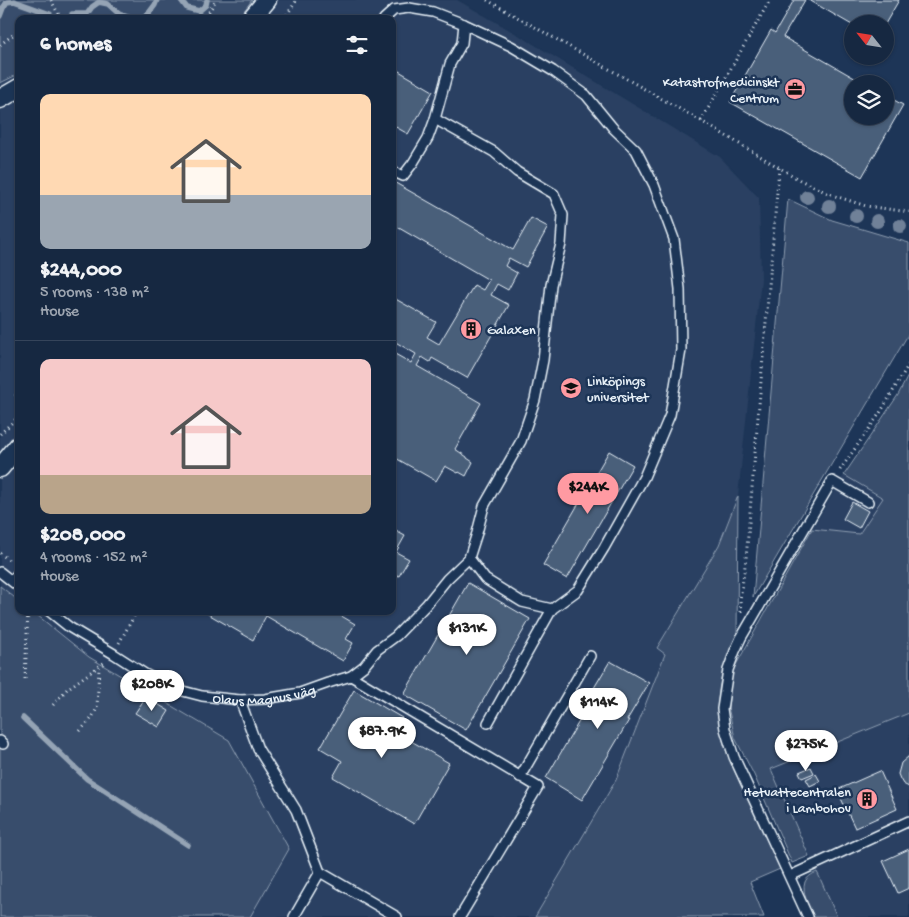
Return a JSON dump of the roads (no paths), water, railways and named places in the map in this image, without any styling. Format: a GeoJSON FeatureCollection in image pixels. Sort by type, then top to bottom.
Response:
{"type":"FeatureCollection","features":[{"type":"Feature","properties":{"kind":"street"},"geometry":{"type":"LineString","coordinates":[[254,15],[267,0]]}},
{"type":"Feature","properties":{"kind":"street"},"geometry":{"type":"LineString","coordinates":[[0,99],[15,90]]}},
{"type":"Feature","properties":{"kind":"street"},"geometry":{"type":"LineString","coordinates":[[0,468],[15,450]]}},
{"type":"Feature","properties":{"kind":"lane"},"geometry":{"type":"LineString","coordinates":[[388,15],[394,10],[409,8],[433,12],[464,24],[511,46],[553,71],[586,95],[613,128],[636,150],[654,185],[674,239],[680,289],[681,350],[670,415],[644,477],[604,548],[578,590],[552,609],[488,723]]}},
{"type":"Feature","properties":{"kind":"lane"},"geometry":{"type":"LineString","coordinates":[[396,172],[404,176],[428,138],[450,64],[462,43],[464,24]]}},
{"type":"Feature","properties":{"kind":"lane"},"geometry":{"type":"LineString","coordinates":[[435,119],[494,152],[517,172],[554,194],[563,214],[561,244],[550,285],[543,360],[535,400],[521,441],[484,506],[469,558],[447,579],[426,605],[396,636],[377,650],[364,666],[351,676],[538,787],[460,917]]}},
{"type":"Feature","properties":{"kind":"lane"},"geometry":{"type":"LineString","coordinates":[[808,917],[734,757],[725,729],[722,709],[728,670],[734,651],[832,481],[868,502]]}},
{"type":"Feature","properties":{"kind":"lane"},"geometry":{"type":"LineString","coordinates":[[469,558],[485,579],[492,584],[522,602],[552,609]]}},
{"type":"Feature","properties":{"kind":"lane"},"geometry":{"type":"LineString","coordinates":[[0,572],[15,584]]}},
{"type":"Feature","properties":{"kind":"lane","name":"Olaus Magnus väg"},"geometry":{"type":"LineString","coordinates":[[54,615],[69,628],[145,674],[176,689],[202,696],[240,700],[265,699],[300,693],[351,676]]}},
{"type":"Feature","properties":{"kind":"lane"},"geometry":{"type":"LineString","coordinates":[[520,777],[590,656]]}},
{"type":"Feature","properties":{"kind":"lane"},"geometry":{"type":"LineString","coordinates":[[240,700],[258,748],[296,810],[320,872],[397,917]]}},
{"type":"Feature","properties":{"kind":"lane"},"geometry":{"type":"LineString","coordinates":[[790,876],[909,821]]}},
{"type":"Feature","properties":{"kind":"lane"},"geometry":{"type":"LineString","coordinates":[[294,917],[320,872]]}},
{"type":"Feature","properties":{"kind":"waterway"},"geometry":{"type":"LineString","coordinates":[[148,15],[157,0]]}},
{"type":"Feature","properties":{"kind":"waterway"},"geometry":{"type":"LineString","coordinates":[[181,0],[187,8],[199,11],[206,5],[207,0]]}},
{"type":"Feature","properties":{"kind":"waterway"},"geometry":{"type":"LineString","coordinates":[[0,16],[7,2],[14,1],[50,14]]}},
{"type":"Feature","properties":{"kind":"waterway"},"geometry":{"type":"LineString","coordinates":[[72,14],[87,14],[99,2],[108,4],[122,15]]}},
{"type":"Feature","properties":{"kind":"waterway"},"geometry":{"type":"LineString","coordinates":[[23,718],[87,779],[188,845]]}},
{"type":"Feature","properties":{"kind":"place","name":"Katastrofmedicinskt Centrum"},"geometry":{"type":"Point","coordinates":[795,89]}},
{"type":"Feature","properties":{"kind":"place","name":"Galaxen"},"geometry":{"type":"Point","coordinates":[471,329]}},
{"type":"Feature","properties":{"kind":"place","name":"Linköpings universitet"},"geometry":{"type":"Point","coordinates":[571,388]}},
{"type":"Feature","properties":{"kind":"place","name":"Hetvattecentralen i Lambohov"},"geometry":{"type":"Point","coordinates":[867,799]}}]}
